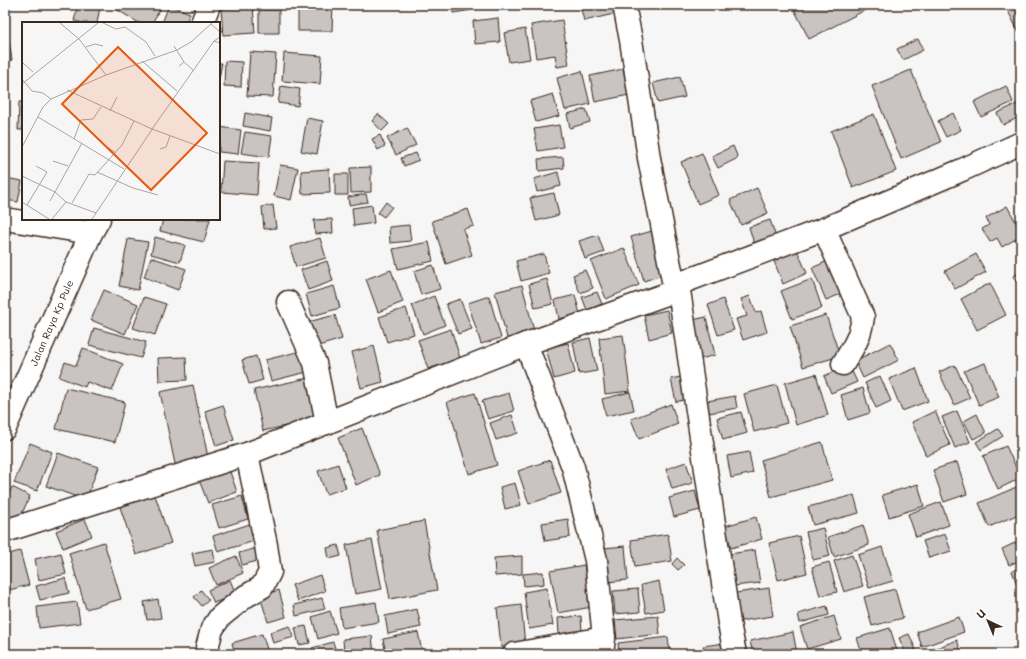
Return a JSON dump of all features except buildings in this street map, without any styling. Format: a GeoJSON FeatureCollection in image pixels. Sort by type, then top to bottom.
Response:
{"type":"FeatureCollection","features":[{"type":"Feature","properties":{"kind":"street"},"geometry":{"type":"LineString","coordinates":[[202,22],[209,5]]}},
{"type":"Feature","properties":{"kind":"street"},"geometry":{"type":"LineString","coordinates":[[624,5],[631,40],[649,158],[677,288],[734,654]]}},
{"type":"Feature","properties":{"kind":"street"},"geometry":{"type":"LineString","coordinates":[[5,531],[247,454],[526,344],[677,288],[824,229],[1021,143]]}},
{"type":"Feature","properties":{"kind":"street"},"geometry":{"type":"LineString","coordinates":[[5,218],[22,220]]}},
{"type":"Feature","properties":{"kind":"street"},"geometry":{"type":"LineString","coordinates":[[28,220],[95,226]]}},
{"type":"Feature","properties":{"kind":"street","name":"Jalan Raya Kp Pule"},"geometry":{"type":"LineString","coordinates":[[5,428],[95,226]]}},
{"type":"Feature","properties":{"kind":"street"},"geometry":{"type":"LineString","coordinates":[[824,229],[863,317],[858,341],[843,364]]}},
{"type":"Feature","properties":{"kind":"street"},"geometry":{"type":"LineString","coordinates":[[288,302],[315,363],[327,423]]}},
{"type":"Feature","properties":{"kind":"street"},"geometry":{"type":"LineString","coordinates":[[514,654],[603,646],[596,560],[574,467],[526,344]]}},
{"type":"Feature","properties":{"kind":"street"},"geometry":{"type":"LineString","coordinates":[[210,654],[207,648],[212,629],[220,617],[246,596],[262,587],[270,572],[266,545],[247,454]]}}]}
